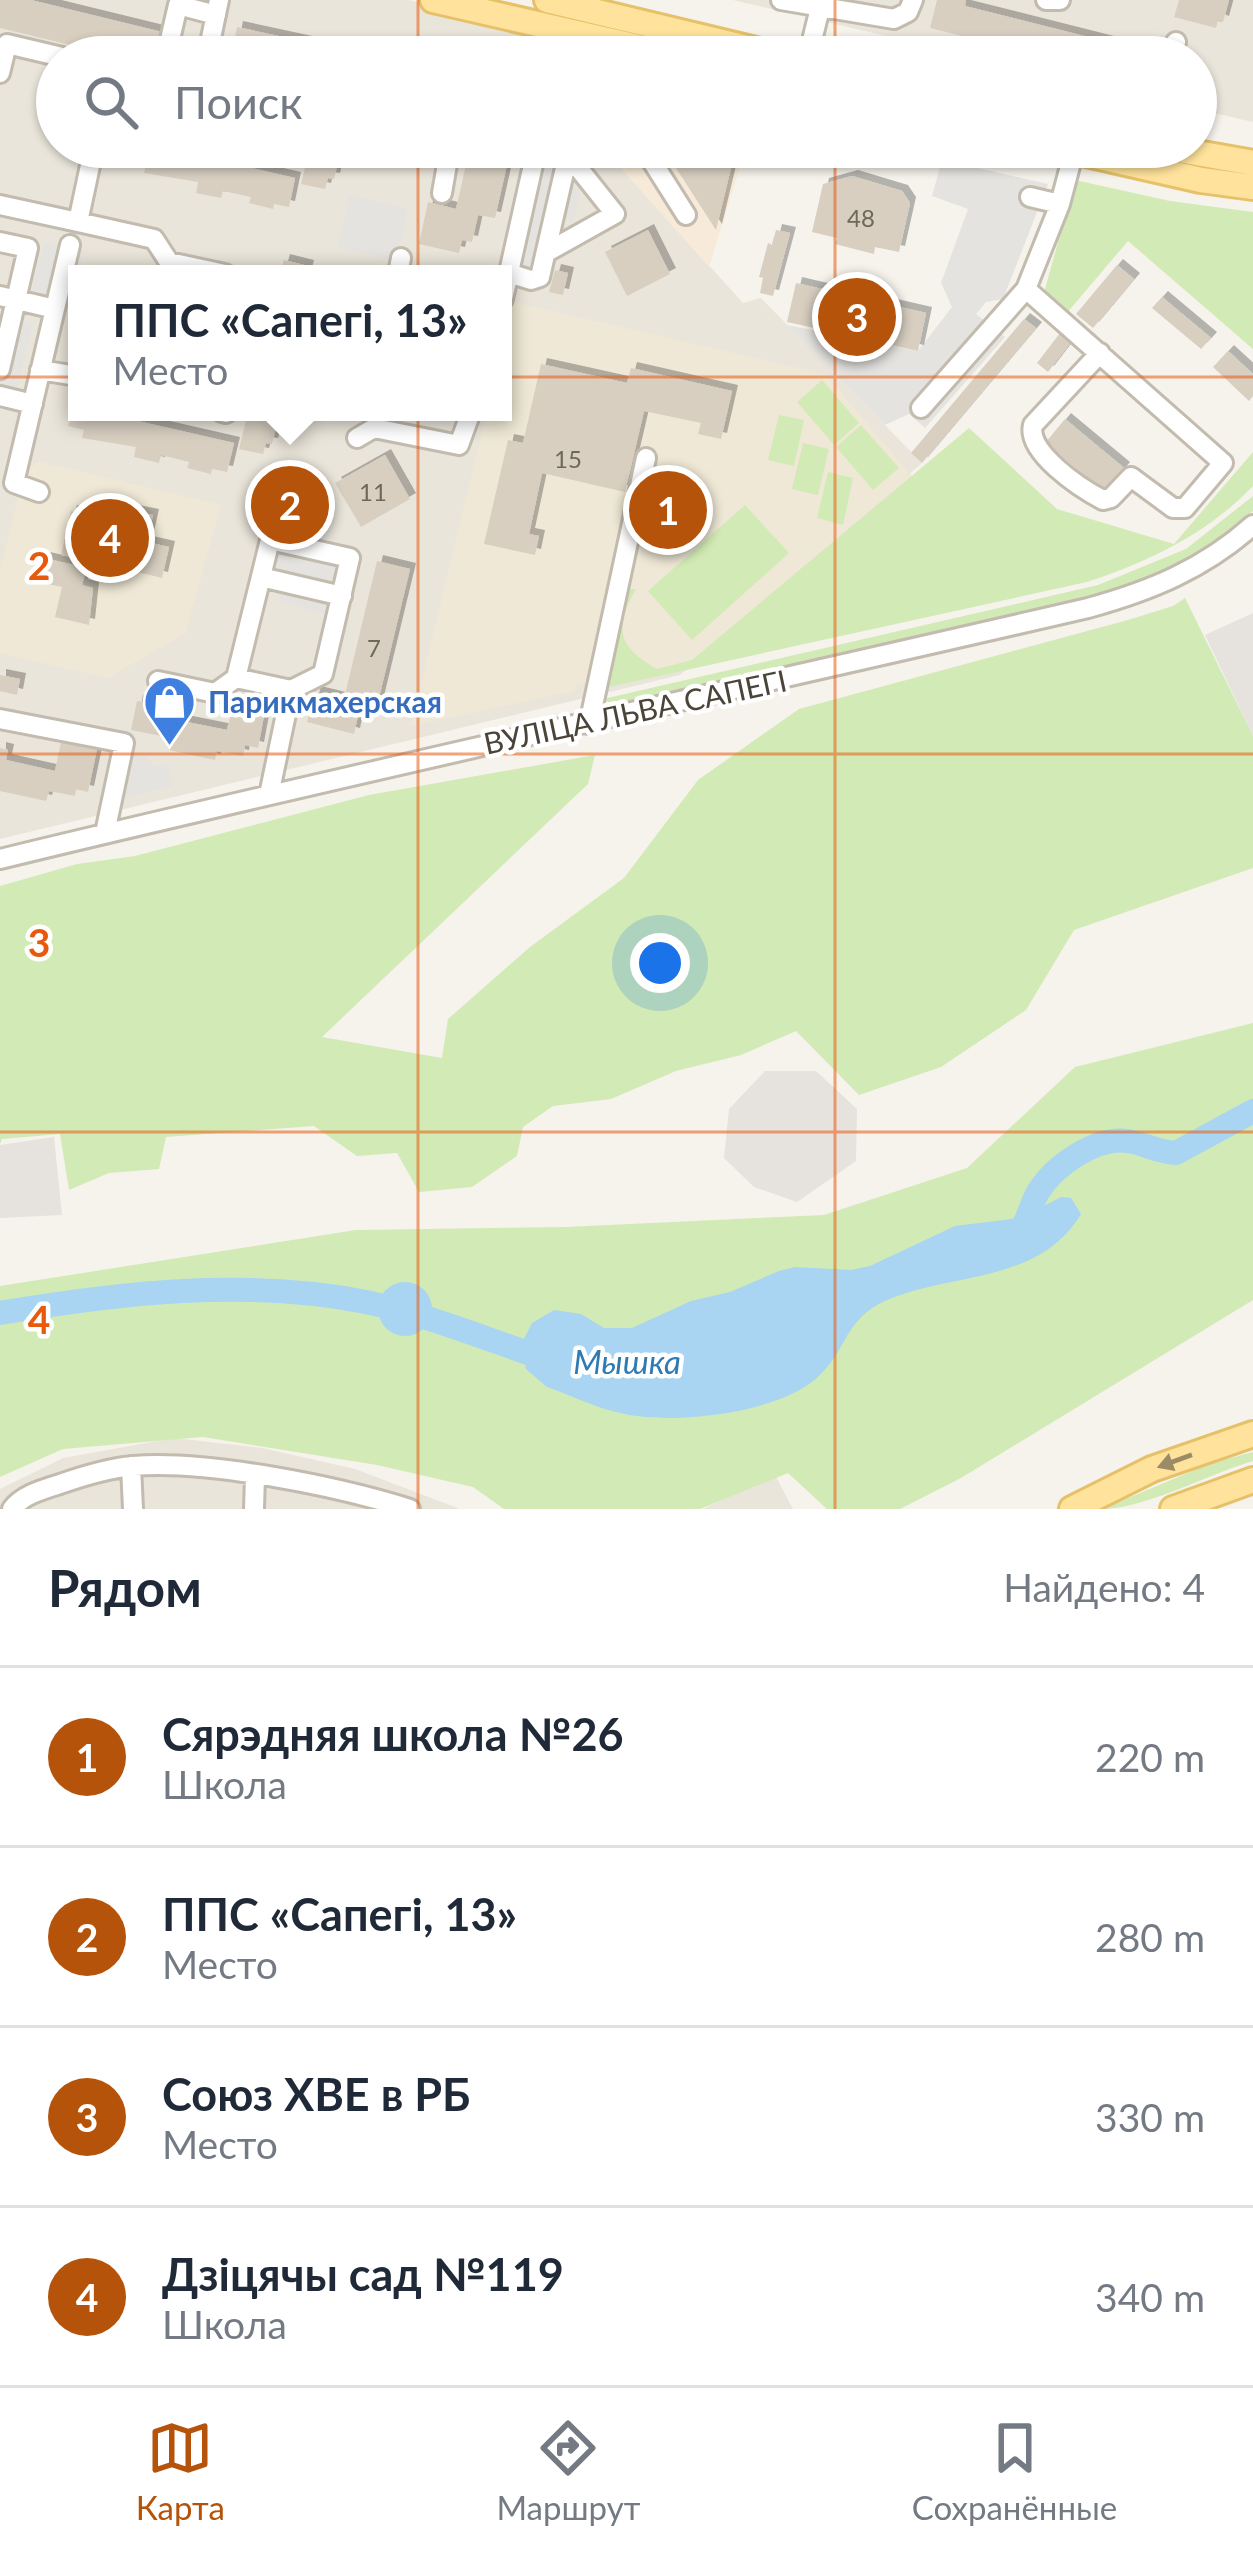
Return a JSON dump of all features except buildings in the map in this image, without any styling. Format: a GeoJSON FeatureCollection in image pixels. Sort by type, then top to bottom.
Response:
{"type":"FeatureCollection","features":[{"type":"Feature","properties":{"kind":"main road"},"geometry":{"type":"LineString","coordinates":[[433,0],[559,11],[682,36]]}},
{"type":"Feature","properties":{"kind":"main road"},"geometry":{"type":"LineString","coordinates":[[559,11],[625,36]]}},
{"type":"Feature","properties":{"kind":"main road"},"geometry":{"type":"LineString","coordinates":[[1217,157],[1253,163]]}},
{"type":"Feature","properties":{"kind":"main road"},"geometry":{"type":"LineString","coordinates":[[1153,168],[1253,187]]}},
{"type":"Feature","properties":{"kind":"main road"},"geometry":{"type":"LineString","coordinates":[[1072,1509],[1152,1469],[1253,1434]]}},
{"type":"Feature","properties":{"kind":"main road"},"geometry":{"type":"LineString","coordinates":[[1173,1509],[1253,1480]]}},
{"type":"Feature","properties":{"kind":"street"},"geometry":{"type":"LineString","coordinates":[[156,0],[217,8]]}},
{"type":"Feature","properties":{"kind":"street"},"geometry":{"type":"LineString","coordinates":[[781,0],[894,19],[908,12],[913,0]]}},
{"type":"Feature","properties":{"kind":"street"},"geometry":{"type":"LineString","coordinates":[[1046,0],[1060,0]]}},
{"type":"Feature","properties":{"kind":"street"},"geometry":{"type":"LineString","coordinates":[[171,36],[178,5]]}},
{"type":"Feature","properties":{"kind":"street"},"geometry":{"type":"LineString","coordinates":[[813,36],[820,8]]}},
{"type":"Feature","properties":{"kind":"street"},"geometry":{"type":"LineString","coordinates":[[0,73],[7,44],[36,51]]}},
{"type":"Feature","properties":{"kind":"street"},"geometry":{"type":"LineString","coordinates":[[78,222],[90,168]]}},
{"type":"Feature","properties":{"kind":"street"},"geometry":{"type":"LineString","coordinates":[[442,193],[446,168]]}},
{"type":"Feature","properties":{"kind":"street"},"geometry":{"type":"LineString","coordinates":[[511,265],[532,168]]}},
{"type":"Feature","properties":{"kind":"street"},"geometry":{"type":"LineString","coordinates":[[512,274],[531,280],[540,277],[563,168]]}},
{"type":"Feature","properties":{"kind":"street"},"geometry":{"type":"LineString","coordinates":[[547,252],[616,214],[579,168]]}},
{"type":"Feature","properties":{"kind":"street"},"geometry":{"type":"LineString","coordinates":[[657,168],[686,214]]}},
{"type":"Feature","properties":{"kind":"street"},"geometry":{"type":"LineString","coordinates":[[921,408],[1026,289],[1073,168]]}},
{"type":"Feature","properties":{"kind":"street"},"geometry":{"type":"LineString","coordinates":[[1030,196],[1060,204]]}},
{"type":"Feature","properties":{"kind":"street"},"geometry":{"type":"LineString","coordinates":[[0,205],[154,239],[170,262],[184,265]]}},
{"type":"Feature","properties":{"kind":"street"},"geometry":{"type":"LineString","coordinates":[[0,242],[28,248],[9,298],[0,370]]}},
{"type":"Feature","properties":{"kind":"street"},"geometry":{"type":"LineString","coordinates":[[39,492],[14,483],[70,245]]}},
{"type":"Feature","properties":{"kind":"street"},"geometry":{"type":"LineString","coordinates":[[1026,289],[1100,353],[1222,463],[1185,508],[1172,508],[1131,477],[1103,500],[1035,449],[1030,434],[1033,425],[1100,353]]}},
{"type":"Feature","properties":{"kind":"street"},"geometry":{"type":"LineString","coordinates":[[9,298],[55,309]]}},
{"type":"Feature","properties":{"kind":"street"},"geometry":{"type":"LineString","coordinates":[[40,370],[68,375]]}},
{"type":"Feature","properties":{"kind":"street"},"geometry":{"type":"LineString","coordinates":[[0,396],[32,404]]}},
{"type":"Feature","properties":{"kind":"street"},"geometry":{"type":"LineString","coordinates":[[357,438],[374,428],[459,445],[467,421]]}},
{"type":"Feature","properties":{"kind":"street"},"geometry":{"type":"LineString","coordinates":[[589,724],[646,458]]}},
{"type":"Feature","properties":{"kind":"street","name":"ВУЛІЦА ЛЬВА САПЕГІ"},"geometry":{"type":"LineString","coordinates":[[0,859],[409,760],[589,724],[1144,593],[1192,571],[1253,525]]}},
{"type":"Feature","properties":{"kind":"street"},"geometry":{"type":"LineString","coordinates":[[158,681],[214,693],[236,678],[270,540],[350,558],[323,674],[291,690],[236,678]]}},
{"type":"Feature","properties":{"kind":"street"},"geometry":{"type":"LineString","coordinates":[[261,577],[342,596]]}},
{"type":"Feature","properties":{"kind":"street"},"geometry":{"type":"LineString","coordinates":[[269,795],[291,690]]}},
{"type":"Feature","properties":{"kind":"street"},"geometry":{"type":"LineString","coordinates":[[0,719],[124,743],[105,833]]}},
{"type":"Feature","properties":{"kind":"street"},"geometry":{"type":"LineString","coordinates":[[131,1466],[134,1509]]}},
{"type":"Feature","properties":{"kind":"street"},"geometry":{"type":"LineString","coordinates":[[12,1509],[16,1502],[41,1490],[131,1466],[255,1476],[410,1509]]}},
{"type":"Feature","properties":{"kind":"street"},"geometry":{"type":"LineString","coordinates":[[254,1509],[255,1476]]}},
{"type":"Feature","properties":{"kind":"shaded area"},"geometry":{"type":"Polygon","coordinates":[[[0,0],[409,0],[558,36],[36,36],[36,168],[621,168],[743,303],[761,298],[922,463],[680,675],[0,839],[0,0]]]}},
{"type":"Feature","properties":{"kind":"shaded area"},"geometry":{"type":"Polygon","coordinates":[[[733,0],[1253,0],[1253,122],[1217,114],[1217,36],[886,36],[733,0]]]}},
{"type":"Feature","properties":{"kind":"shaded area"},"geometry":{"type":"Polygon","coordinates":[[[532,168],[566,168],[564,177],[582,183],[573,222],[551,218],[540,277],[512,270],[532,168]]]}},
{"type":"Feature","properties":{"kind":"shaded area"},"geometry":{"type":"Polygon","coordinates":[[[621,168],[740,168],[709,267],[621,168]]]}},
{"type":"Feature","properties":{"kind":"shaded area"},"geometry":{"type":"Polygon","coordinates":[[[940,168],[977,168],[1048,184],[1003,299],[986,302],[976,314],[1005,337],[925,428],[909,414],[885,425],[787,325],[918,351],[952,307],[941,283],[968,209],[932,196],[940,168]]]}},
{"type":"Feature","properties":{"kind":"shaded area"},"geometry":{"type":"Polygon","coordinates":[[[350,195],[408,209],[396,261],[337,247],[350,195]]]}},
{"type":"Feature","properties":{"kind":"shaded area"},"geometry":{"type":"Polygon","coordinates":[[[44,242],[84,251],[81,265],[68,265],[68,299],[32,290],[44,242]]]}},
{"type":"Feature","properties":{"kind":"shaded area"},"geometry":{"type":"Polygon","coordinates":[[[513,302],[825,374],[912,476],[699,662],[577,685],[574,691],[411,726],[485,421],[512,421],[513,302]]]}},
{"type":"Feature","properties":{"kind":"shaded area"},"geometry":{"type":"Polygon","coordinates":[[[13,317],[33,323],[16,394],[0,389],[13,317]]]}},
{"type":"Feature","properties":{"kind":"shaded area"},"geometry":{"type":"Polygon","coordinates":[[[40,462],[221,505],[185,634],[107,678],[0,653],[0,570],[25,470],[40,462]]]}},
{"type":"Feature","properties":{"kind":"shaded area"},"geometry":{"type":"Polygon","coordinates":[[[292,526],[327,536],[325,547],[344,551],[328,615],[279,601],[281,589],[267,584],[279,536],[289,538],[292,526]]]}},
{"type":"Feature","properties":{"kind":"shaded area"},"geometry":{"type":"Polygon","coordinates":[[[1253,613],[1253,736],[1205,635],[1253,613]]]}},
{"type":"Feature","properties":{"kind":"shaded area"},"geometry":{"type":"Polygon","coordinates":[[[122,754],[148,757],[153,767],[167,764],[173,786],[113,801],[122,754]]]}},
{"type":"Feature","properties":{"kind":"shaded area"},"geometry":{"type":"Polygon","coordinates":[[[765,1071],[816,1071],[857,1109],[856,1161],[797,1202],[754,1187],[724,1158],[729,1109],[765,1071]]]}},
{"type":"Feature","properties":{"kind":"shaded area"},"geometry":{"type":"Polygon","coordinates":[[[54,1137],[62,1215],[0,1218],[0,1145],[54,1137]]]}},
{"type":"Feature","properties":{"kind":"shaded area"},"geometry":{"type":"Polygon","coordinates":[[[174,1438],[262,1448],[355,1469],[460,1509],[0,1509],[0,1489],[63,1458],[174,1438]]]}},
{"type":"Feature","properties":{"kind":"shaded area"},"geometry":{"type":"Polygon","coordinates":[[[775,1475],[793,1509],[703,1509],[775,1475]]]}},
{"type":"Feature","properties":{"kind":"green space"},"geometry":{"type":"Polygon","coordinates":[[[1075,180],[1170,201],[1253,212],[1253,349],[1128,241],[1066,314],[1044,293],[1075,180]]]}},
{"type":"Feature","properties":{"kind":"green space"},"geometry":{"type":"Polygon","coordinates":[[[822,380],[859,423],[834,445],[797,402],[822,380]]]}},
{"type":"Feature","properties":{"kind":"green space"},"geometry":{"type":"Polygon","coordinates":[[[779,415],[804,420],[794,466],[768,460],[779,415]]]}},
{"type":"Feature","properties":{"kind":"green space"},"geometry":{"type":"Polygon","coordinates":[[[861,425],[899,468],[873,490],[836,447],[861,425]]]}},
{"type":"Feature","properties":{"kind":"green space"},"geometry":{"type":"Polygon","coordinates":[[[969,428],[1057,509],[1174,544],[1253,452],[1253,486],[1217,518],[1176,544],[1087,582],[604,688],[627,589],[636,589],[624,614],[623,635],[634,653],[657,669],[692,660],[969,428]]]}},
{"type":"Feature","properties":{"kind":"green space"},"geometry":{"type":"Polygon","coordinates":[[[803,443],[829,449],[818,495],[792,489],[803,443]]]}},
{"type":"Feature","properties":{"kind":"green space"},"geometry":{"type":"Polygon","coordinates":[[[828,472],[853,478],[843,525],[817,518],[828,472]]]}},
{"type":"Feature","properties":{"kind":"green space"},"geometry":{"type":"Polygon","coordinates":[[[1253,496],[1253,511],[1201,549],[1105,594],[614,706],[603,699],[1098,585],[1186,549],[1253,496]]]}},
{"type":"Feature","properties":{"kind":"green space"},"geometry":{"type":"Polygon","coordinates":[[[745,505],[789,553],[692,640],[648,591],[745,505]]]}},
{"type":"Feature","properties":{"kind":"green space"},"geometry":{"type":"Polygon","coordinates":[[[1185,598],[1253,736],[1253,868],[1074,930],[1026,1010],[941,1067],[859,1095],[796,1031],[741,1055],[676,1071],[611,1099],[553,1106],[523,1127],[517,1156],[472,1187],[419,1192],[397,1153],[357,1156],[314,1126],[166,1137],[159,1169],[109,1173],[69,1190],[60,1134],[2,1139],[0,1144],[0,886],[369,795],[595,755],[588,784],[322,1037],[442,1058],[448,1019],[530,947],[624,878],[698,780],[799,709],[1128,620],[1185,598]]]}},
{"type":"Feature","properties":{"kind":"green space"},"geometry":{"type":"Polygon","coordinates":[[[1253,1023],[1253,1300],[961,1478],[900,1509],[827,1509],[788,1473],[700,1509],[504,1509],[473,1487],[377,1465],[203,1437],[63,1449],[0,1477],[0,1286],[356,1230],[565,1227],[824,1215],[967,1168],[1075,1067],[1253,1023]]]}},
{"type":"Feature","properties":{"kind":"green space"},"geometry":{"type":"Polygon","coordinates":[[[1253,1452],[1253,1461],[1177,1490],[1102,1509],[1209,1464],[1253,1452]]]}},
{"type":"Feature","properties":{"kind":"water"},"geometry":{"type":"Polygon","coordinates":[[[1061,1197],[1071,1198],[1081,1214],[1042,1253],[1018,1265],[911,1292],[872,1308],[854,1325],[820,1375],[781,1399],[700,1417],[647,1417],[595,1406],[547,1387],[526,1369],[522,1343],[532,1323],[554,1310],[581,1314],[604,1328],[632,1328],[691,1301],[730,1292],[779,1271],[870,1266],[955,1226],[1021,1218],[1061,1197]]]}},
{"type":"Feature","properties":{"kind":"water"},"geometry":{"type":"Polygon","coordinates":[[[405,1282],[424,1290],[432,1309],[424,1328],[405,1336],[386,1328],[378,1309],[386,1290],[405,1282]]]}},
{"type":"Feature","properties":{"kind":"waterway","name":"Мышка"},"geometry":{"type":"LineString","coordinates":[[1006,1233],[1022,1228],[1038,1192],[1054,1172],[1090,1148],[1128,1141],[1176,1153],[1253,1111]]}},
{"type":"Feature","properties":{"kind":"waterway","name":"Мышка"},"geometry":{"type":"LineString","coordinates":[[0,1313],[136,1294],[275,1291],[390,1307],[550,1360]]}},
{"type":"Feature","properties":{"kind":"place","name":"Союз ХВЕ в РБ"},"geometry":{"type":"Point","coordinates":[857,317]}},
{"type":"Feature","properties":{"kind":"place","name":"ППС «Сапегі, 13»"},"geometry":{"type":"Point","coordinates":[290,505]}},
{"type":"Feature","properties":{"kind":"place","name":"Сярэдняя школа №26"},"geometry":{"type":"Point","coordinates":[668,510]}},
{"type":"Feature","properties":{"kind":"place","name":"Дзіцячы сад №119"},"geometry":{"type":"Point","coordinates":[110,538]}},
{"type":"Feature","properties":{"kind":"place","name":"Парикмахерская"},"geometry":{"type":"Point","coordinates":[169,747]}}]}
